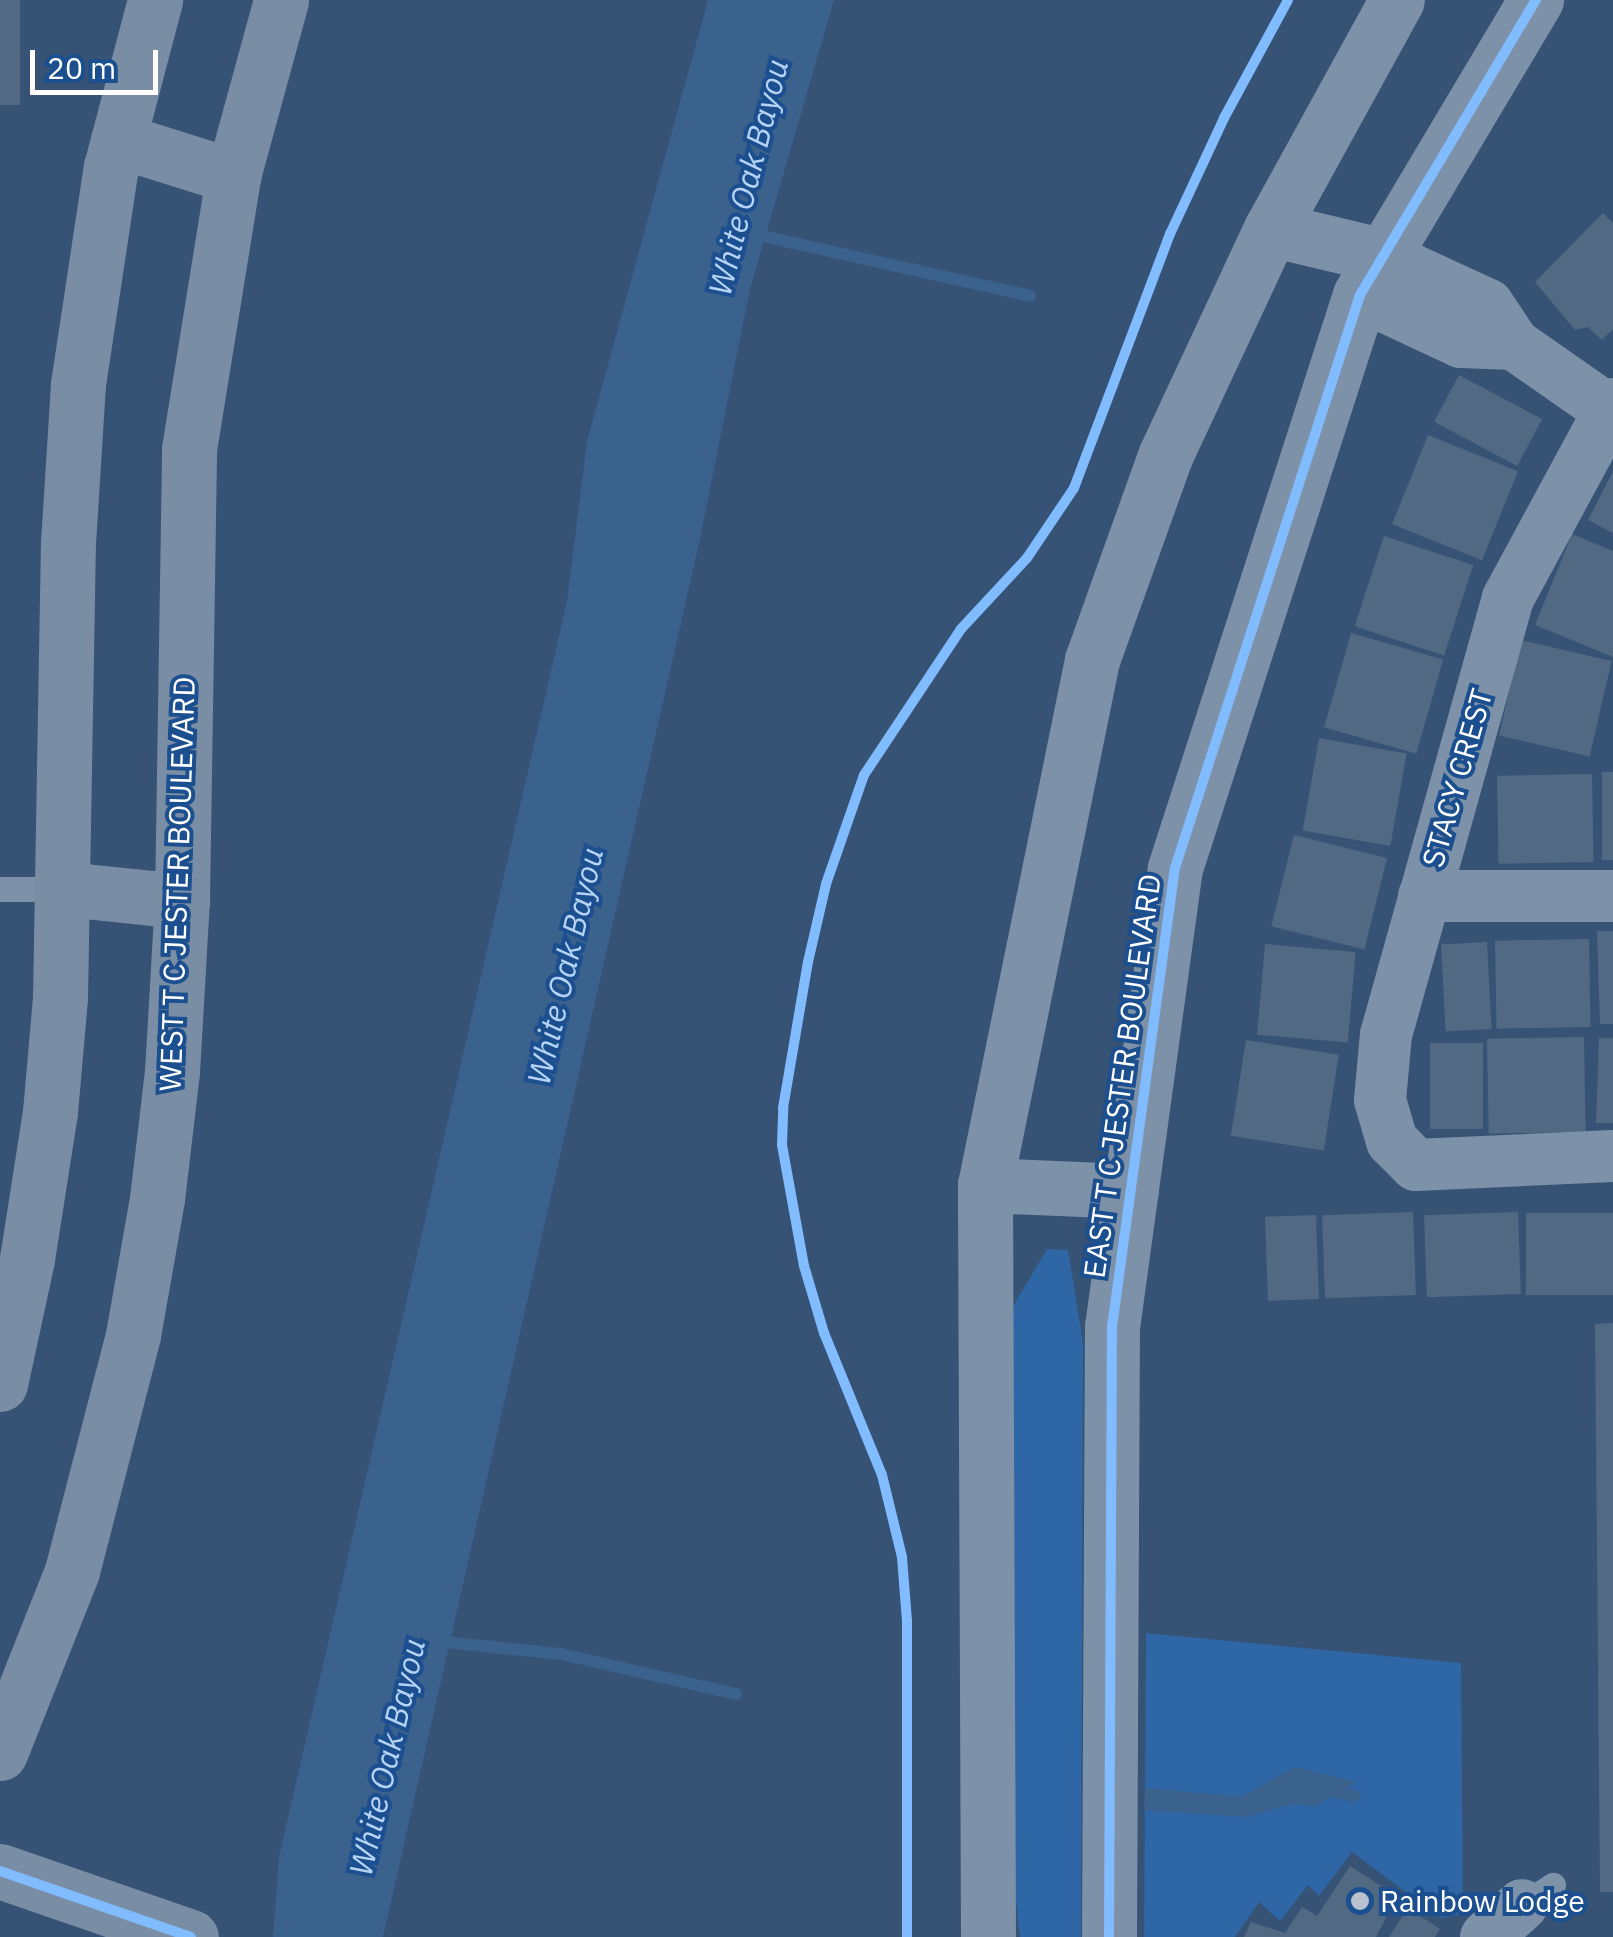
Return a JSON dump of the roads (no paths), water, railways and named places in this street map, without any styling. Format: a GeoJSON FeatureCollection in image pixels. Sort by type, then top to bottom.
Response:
{"type":"FeatureCollection","features":[{"type":"Feature","properties":{"kind":"main road"},"geometry":{"type":"LineString","coordinates":[[0,1384],[27,1259],[50,1112],[65,889],[64,680],[78,384],[118,140],[155,0]]}},
{"type":"Feature","properties":{"kind":"main road","name":"WEST T C JESTER BOULEVARD"},"geometry":{"type":"LineString","coordinates":[[0,1752],[72,1571],[133,1335],[158,1199],[170,1090],[182,901],[189,449],[233,176],[280,0]]}},
{"type":"Feature","properties":{"kind":"main road"},"geometry":{"type":"LineString","coordinates":[[118,140],[233,176]]}},
{"type":"Feature","properties":{"kind":"main road"},"geometry":{"type":"LineString","coordinates":[[65,889],[182,901]]}},
{"type":"Feature","properties":{"kind":"main road"},"geometry":{"type":"LineString","coordinates":[[0,1870],[184,1934]]}},
{"type":"Feature","properties":{"kind":"street"},"geometry":{"type":"LineString","coordinates":[[988,1937],[984,1185],[1092,660],[1166,456],[1271,229],[1397,0]]}},
{"type":"Feature","properties":{"kind":"street","name":"EAST T C JESTER BOULEVARD"},"geometry":{"type":"LineString","coordinates":[[1110,1937],[1112,1327],[1175,868],[1370,275],[1536,0]]}},
{"type":"Feature","properties":{"kind":"street"},"geometry":{"type":"LineString","coordinates":[[1271,229],[1370,275],[1488,305],[1514,344],[1610,406]]}},
{"type":"Feature","properties":{"kind":"street","name":"STACY CREST"},"geometry":{"type":"LineString","coordinates":[[1610,406],[1508,598],[1386,1034],[1380,1100],[1392,1140],[1416,1165],[1613,1156]]}},
{"type":"Feature","properties":{"kind":"street"},"geometry":{"type":"LineString","coordinates":[[1424,896],[1613,896]]}},
{"type":"Feature","properties":{"kind":"street"},"geometry":{"type":"LineString","coordinates":[[984,1185],[1131,1191]]}},
{"type":"Feature","properties":{"kind":"lane"},"geometry":{"type":"LineString","coordinates":[[0,889],[65,889]]}},
{"type":"Feature","properties":{"kind":"water","name":"White Oak Bayou"},"geometry":{"type":"Polygon","coordinates":[[[708,0],[834,0],[750,289],[700,539],[383,1937],[273,1937],[279,1857],[567,601],[587,441],[708,0]]]}},
{"type":"Feature","properties":{"kind":"water"},"geometry":{"type":"Polygon","coordinates":[[[1295,1767],[1356,1782],[1316,1806],[1291,1804],[1247,1817],[1144,1810],[1145,1788],[1241,1797],[1295,1767]]]}},
{"type":"Feature","properties":{"kind":"waterway","name":"White Oak Bayou"},"geometry":{"type":"LineString","coordinates":[[749,233],[1030,296]]}},
{"type":"Feature","properties":{"kind":"waterway","name":"White Oak Bayou"},"geometry":{"type":"LineString","coordinates":[[434,1641],[561,1654],[736,1694]]}},
{"type":"Feature","properties":{"kind":"waterway"},"geometry":{"type":"LineString","coordinates":[[1322,1789],[1354,1796]]}},
{"type":"Feature","properties":{"kind":"place","name":"Rainbow Lodge"},"geometry":{"type":"Point","coordinates":[1360,1901]}}]}
